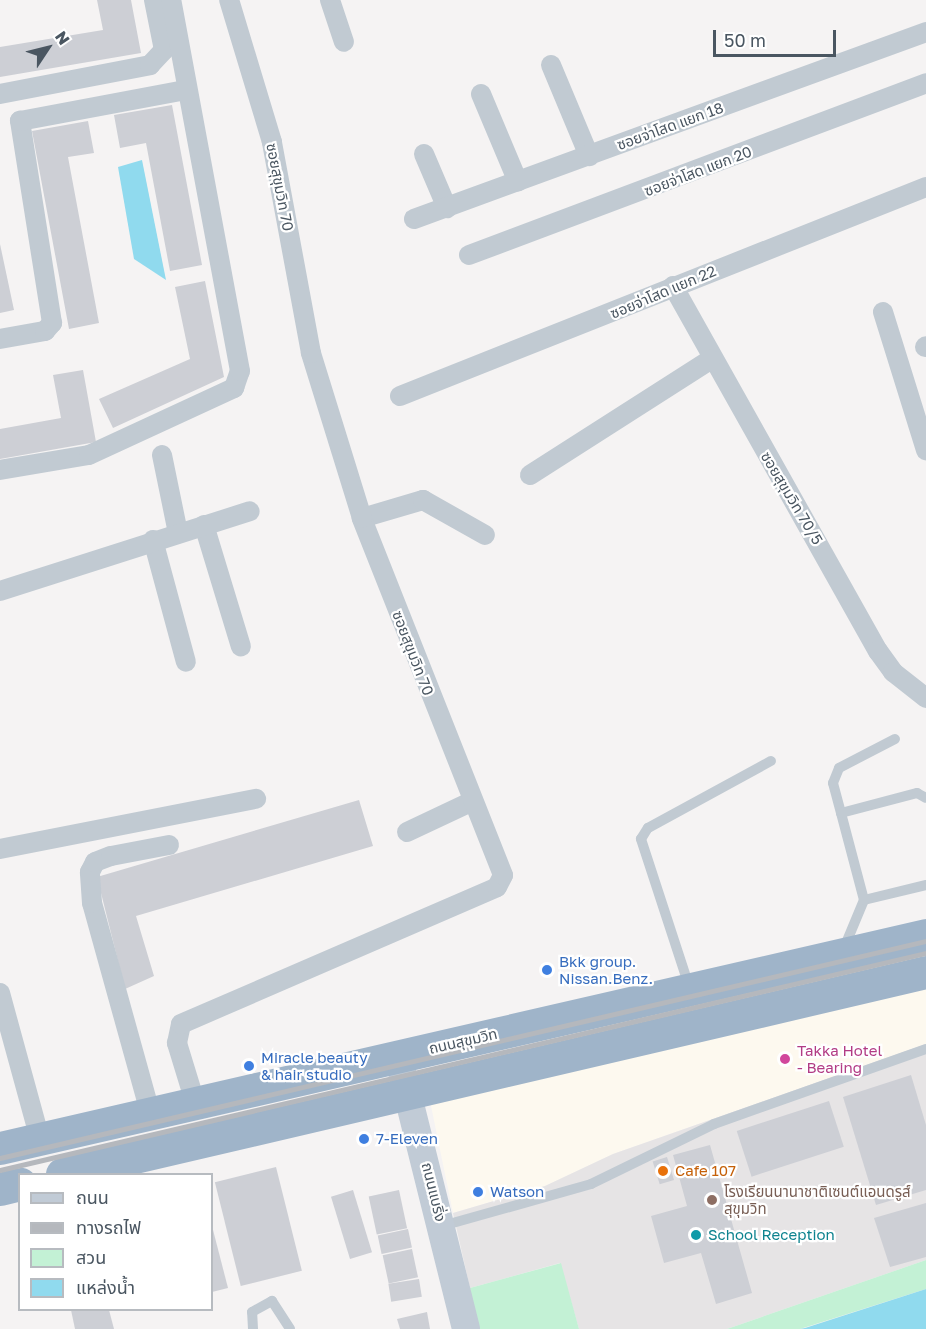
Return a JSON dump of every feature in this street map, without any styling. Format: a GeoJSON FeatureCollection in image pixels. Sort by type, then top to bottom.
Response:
{"type":"FeatureCollection","features":[{"type":"Feature","properties":{"kind":"highway","name":"ถนนสุขุมวิท"},"geometry":{"type":"LineString","coordinates":[[0,1148],[926,935]]}},
{"type":"Feature","properties":{"kind":"highway"},"geometry":{"type":"LineString","coordinates":[[66,1173],[409,1095],[926,972]]}},
{"type":"Feature","properties":{"kind":"highway"},"geometry":{"type":"LineString","coordinates":[[0,1189],[18,1184]]}},
{"type":"Feature","properties":{"kind":"main road","name":"ถนนแบริ่ง"},"geometry":{"type":"LineString","coordinates":[[398,1056],[466,1329]]}},
{"type":"Feature","properties":{"kind":"street"},"geometry":{"type":"LineString","coordinates":[[0,94],[150,65],[164,50],[154,0]]}},
{"type":"Feature","properties":{"kind":"street"},"geometry":{"type":"LineString","coordinates":[[0,470],[89,455],[234,388],[240,370],[171,0]]}},
{"type":"Feature","properties":{"kind":"street","name":"ซอยสุขุมวิท 70"},"geometry":{"type":"LineString","coordinates":[[195,1102],[177,1043],[181,1023],[503,882],[362,518],[311,353],[272,142],[229,0]]}},
{"type":"Feature","properties":{"kind":"street"},"geometry":{"type":"LineString","coordinates":[[330,0],[344,42]]}},
{"type":"Feature","properties":{"kind":"street","name":"ซอยจ่าโสด แยก 18"},"geometry":{"type":"LineString","coordinates":[[414,219],[926,32]]}},
{"type":"Feature","properties":{"kind":"street"},"geometry":{"type":"LineString","coordinates":[[551,65],[589,156]]}},
{"type":"Feature","properties":{"kind":"street","name":"ซอยจ่าโสด แยก 20"},"geometry":{"type":"LineString","coordinates":[[469,255],[926,83]]}},
{"type":"Feature","properties":{"kind":"street"},"geometry":{"type":"LineString","coordinates":[[0,339],[45,331],[52,322],[20,121],[186,90]]}},
{"type":"Feature","properties":{"kind":"street"},"geometry":{"type":"LineString","coordinates":[[481,94],[518,182]]}},
{"type":"Feature","properties":{"kind":"street"},"geometry":{"type":"LineString","coordinates":[[424,154],[447,208]]}},
{"type":"Feature","properties":{"kind":"street","name":"ซอยจ่าโสด แยก 22"},"geometry":{"type":"LineString","coordinates":[[400,396],[560,336],[673,286],[926,187]]}},
{"type":"Feature","properties":{"kind":"street","name":"ซอยสุขุมวิท 70/5"},"geometry":{"type":"LineString","coordinates":[[673,286],[710,360],[878,651],[893,672],[926,698]]}},
{"type":"Feature","properties":{"kind":"street"},"geometry":{"type":"LineString","coordinates":[[883,312],[926,450]]}},
{"type":"Feature","properties":{"kind":"street"},"geometry":{"type":"LineString","coordinates":[[530,475],[710,360]]}},
{"type":"Feature","properties":{"kind":"street"},"geometry":{"type":"LineString","coordinates":[[162,454],[178,532]]}},
{"type":"Feature","properties":{"kind":"street"},"geometry":{"type":"LineString","coordinates":[[362,518],[423,500],[485,535]]}},
{"type":"Feature","properties":{"kind":"street"},"geometry":{"type":"LineString","coordinates":[[0,591],[178,532],[250,511]]}},
{"type":"Feature","properties":{"kind":"street"},"geometry":{"type":"LineString","coordinates":[[204,525],[241,648]]}},
{"type":"Feature","properties":{"kind":"street"},"geometry":{"type":"LineString","coordinates":[[153,540],[186,662]]}},
{"type":"Feature","properties":{"kind":"street"},"geometry":{"type":"LineString","coordinates":[[0,849],[256,799]]}},
{"type":"Feature","properties":{"kind":"street"},"geometry":{"type":"LineString","coordinates":[[407,832],[472,801]]}},
{"type":"Feature","properties":{"kind":"street"},"geometry":{"type":"LineString","coordinates":[[150,1112],[92,903],[90,872],[95,862],[111,856],[169,845]]}},
{"type":"Feature","properties":{"kind":"street"},"geometry":{"type":"LineString","coordinates":[[0,993],[5,1029],[40,1139]]}},
{"type":"Feature","properties":{"kind":"lane"},"geometry":{"type":"LineString","coordinates":[[842,953],[864,900],[833,783],[839,768],[895,739]]}},
{"type":"Feature","properties":{"kind":"lane"},"geometry":{"type":"LineString","coordinates":[[690,988],[641,839],[648,828],[771,760]]}},
{"type":"Feature","properties":{"kind":"lane"},"geometry":{"type":"LineString","coordinates":[[841,813],[917,793],[926,798]]}},
{"type":"Feature","properties":{"kind":"lane"},"geometry":{"type":"LineString","coordinates":[[864,900],[926,885]]}},
{"type":"Feature","properties":{"kind":"lane"},"geometry":{"type":"LineString","coordinates":[[442,1226],[591,1184],[714,1124],[926,1049]]}},
{"type":"Feature","properties":{"kind":"lane"},"geometry":{"type":"LineString","coordinates":[[253,1329],[252,1312],[272,1301],[290,1329]]}},
{"type":"Feature","properties":{"kind":"shaded area"},"geometry":{"type":"Polygon","coordinates":[[[926,986],[926,1044],[613,1154],[545,1186],[453,1213],[430,1101],[926,986]]]}},
{"type":"Feature","properties":{"kind":"shaded area","name":"โรงเรียนนานาชาติเซนต์แอนดรูส์ สุขุมวิท"},"geometry":{"type":"Polygon","coordinates":[[[926,1044],[926,1260],[727,1329],[579,1329],[560,1263],[470,1288],[453,1213],[545,1186],[613,1154],[926,1044]]]}},
{"type":"Feature","properties":{"kind":"green space"},"geometry":{"type":"Polygon","coordinates":[[[926,1260],[926,1289],[800,1329],[727,1329],[926,1260]]]}},
{"type":"Feature","properties":{"kind":"green space"},"geometry":{"type":"Polygon","coordinates":[[[561,1263],[579,1329],[477,1329],[470,1288],[561,1263]]]}},
{"type":"Feature","properties":{"kind":"water"},"geometry":{"type":"Polygon","coordinates":[[[142,160],[166,280],[134,259],[118,167],[142,160]]]}},
{"type":"Feature","properties":{"kind":"water"},"geometry":{"type":"Polygon","coordinates":[[[926,1289],[926,1329],[800,1329],[805,1328],[926,1289]]]}},
{"type":"Feature","properties":{"kind":"building"},"geometry":{"type":"Polygon","coordinates":[[[97,0],[131,0],[141,53],[0,77],[0,47],[103,30],[97,0]]]}},
{"type":"Feature","properties":{"kind":"building"},"geometry":{"type":"Polygon","coordinates":[[[172,105],[202,265],[170,271],[146,143],[120,148],[114,115],[172,105]]]}},
{"type":"Feature","properties":{"kind":"building"},"geometry":{"type":"Polygon","coordinates":[[[88,121],[94,153],[68,157],[99,323],[69,329],[32,131],[88,121]]]}},
{"type":"Feature","properties":{"kind":"building"},"geometry":{"type":"Polygon","coordinates":[[[0,244],[14,310],[0,313],[0,244]]]}},
{"type":"Feature","properties":{"kind":"building"},"geometry":{"type":"Polygon","coordinates":[[[205,281],[224,377],[113,428],[99,399],[190,359],[175,287],[205,281]]]}},
{"type":"Feature","properties":{"kind":"building"},"geometry":{"type":"Polygon","coordinates":[[[83,370],[96,442],[0,459],[0,429],[61,418],[53,375],[83,370]]]}},
{"type":"Feature","properties":{"kind":"building"},"geometry":{"type":"Polygon","coordinates":[[[359,800],[373,846],[136,916],[154,976],[125,989],[97,877],[359,800]]]}},
{"type":"Feature","properties":{"kind":"building"},"geometry":{"type":"Polygon","coordinates":[[[911,1075],[926,1125],[926,1190],[876,1205],[843,1097],[911,1075]]]}},
{"type":"Feature","properties":{"kind":"building"},"geometry":{"type":"Polygon","coordinates":[[[829,1101],[844,1147],[752,1177],[737,1131],[829,1101]]]}},
{"type":"Feature","properties":{"kind":"building","name":"School Reception"},"geometry":{"type":"Polygon","coordinates":[[[710,1145],[752,1293],[716,1304],[701,1253],[664,1263],[651,1216],[687,1206],[673,1155],[710,1145]]]}},
{"type":"Feature","properties":{"kind":"building","name":"Cafe 107"},"geometry":{"type":"Polygon","coordinates":[[[667,1157],[674,1180],[660,1184],[653,1161],[667,1157]]]}},
{"type":"Feature","properties":{"kind":"building"},"geometry":{"type":"Polygon","coordinates":[[[276,1167],[302,1271],[241,1286],[215,1182],[276,1167]]]}},
{"type":"Feature","properties":{"kind":"building"},"geometry":{"type":"Polygon","coordinates":[[[353,1190],[372,1252],[350,1259],[331,1197],[353,1190]]]}},
{"type":"Feature","properties":{"kind":"building"},"geometry":{"type":"Polygon","coordinates":[[[399,1190],[407,1228],[377,1235],[369,1196],[399,1190]]]}},
{"type":"Feature","properties":{"kind":"building"},"geometry":{"type":"Polygon","coordinates":[[[926,1203],[926,1257],[890,1267],[874,1218],[926,1203]]]}},
{"type":"Feature","properties":{"kind":"building"},"geometry":{"type":"Polygon","coordinates":[[[408,1229],[412,1248],[382,1254],[378,1235],[408,1229]]]}},
{"type":"Feature","properties":{"kind":"building"},"geometry":{"type":"Polygon","coordinates":[[[213,1230],[228,1288],[213,1292],[213,1230]]]}},
{"type":"Feature","properties":{"kind":"building"},"geometry":{"type":"Polygon","coordinates":[[[412,1249],[418,1277],[389,1284],[383,1255],[412,1249]]]}},
{"type":"Feature","properties":{"kind":"building"},"geometry":{"type":"Polygon","coordinates":[[[419,1279],[422,1297],[391,1302],[388,1284],[419,1279]]]}},
{"type":"Feature","properties":{"kind":"building"},"geometry":{"type":"Polygon","coordinates":[[[71,1311],[109,1311],[114,1329],[75,1329],[71,1311]]]}},
{"type":"Feature","properties":{"kind":"building"},"geometry":{"type":"Polygon","coordinates":[[[427,1312],[430,1329],[400,1329],[397,1319],[427,1312]]]}},
{"type":"Feature","properties":{"kind":"railway"},"geometry":{"type":"LineString","coordinates":[[0,1158],[926,941]]}},
{"type":"Feature","properties":{"kind":"railway"},"geometry":{"type":"LineString","coordinates":[[0,1170],[926,953]]}},
{"type":"Feature","properties":{"kind":"place","name":"Bkk group. Nissan.Benz."},"geometry":{"type":"Point","coordinates":[547,970]}},
{"type":"Feature","properties":{"kind":"place","name":"Takka Hotel - Bearing"},"geometry":{"type":"Point","coordinates":[785,1059]}},
{"type":"Feature","properties":{"kind":"place","name":"Miracle beauty & hair studio"},"geometry":{"type":"Point","coordinates":[249,1066]}},
{"type":"Feature","properties":{"kind":"place","name":"7-Eleven"},"geometry":{"type":"Point","coordinates":[364,1139]}},
{"type":"Feature","properties":{"kind":"place","name":"Cafe 107"},"geometry":{"type":"Point","coordinates":[663,1171]}},
{"type":"Feature","properties":{"kind":"place","name":"Watson"},"geometry":{"type":"Point","coordinates":[478,1192]}},
{"type":"Feature","properties":{"kind":"place","name":"โรงเรียนนานาชาติเซนต์แอนดรูส์ สุขุมวิท"},"geometry":{"type":"Point","coordinates":[712,1200]}},
{"type":"Feature","properties":{"kind":"place","name":"School Reception"},"geometry":{"type":"Point","coordinates":[696,1235]}}]}
